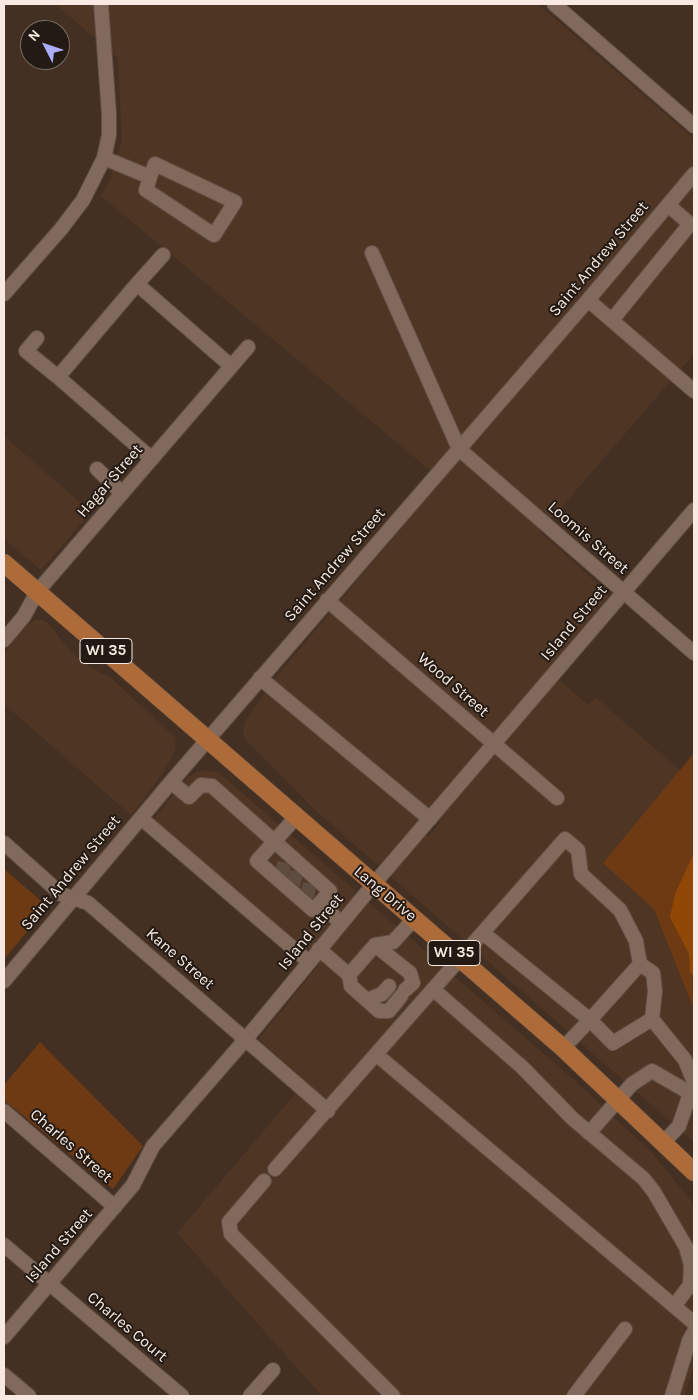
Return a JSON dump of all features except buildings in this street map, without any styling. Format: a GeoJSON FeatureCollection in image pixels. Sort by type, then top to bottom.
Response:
{"type":"FeatureCollection","features":[{"type":"Feature","properties":{"kind":"main road","name":"WI 35"},"geometry":{"type":"LineString","coordinates":[[4,563],[208,739]]}},
{"type":"Feature","properties":{"kind":"main road","name":"Lang Drive"},"geometry":{"type":"LineString","coordinates":[[208,739],[563,1048],[694,1172]]}},
{"type":"Feature","properties":{"kind":"street"},"geometry":{"type":"LineString","coordinates":[[4,294],[83,200],[104,158],[109,135],[109,114],[101,4]]}},
{"type":"Feature","properties":{"kind":"street"},"geometry":{"type":"LineString","coordinates":[[554,4],[694,126]]}},
{"type":"Feature","properties":{"kind":"street"},"geometry":{"type":"LineString","coordinates":[[104,158],[150,177]]}},
{"type":"Feature","properties":{"kind":"street"},"geometry":{"type":"LineString","coordinates":[[155,164],[235,202],[214,235],[146,190],[150,177],[155,164]]}},
{"type":"Feature","properties":{"kind":"street","name":"Saint Andrew Street"},"geometry":{"type":"LineString","coordinates":[[4,981],[171,782],[460,449],[694,174]]}},
{"type":"Feature","properties":{"kind":"street"},"geometry":{"type":"LineString","coordinates":[[612,320],[690,224],[668,205]]}},
{"type":"Feature","properties":{"kind":"street"},"geometry":{"type":"LineString","coordinates":[[372,253],[460,449]]}},
{"type":"Feature","properties":{"kind":"street"},"geometry":{"type":"LineString","coordinates":[[58,377],[163,256]]}},
{"type":"Feature","properties":{"kind":"street"},"geometry":{"type":"LineString","coordinates":[[137,284],[232,366]]}},
{"type":"Feature","properties":{"kind":"street"},"geometry":{"type":"LineString","coordinates":[[588,300],[694,391]]}},
{"type":"Feature","properties":{"kind":"street"},"geometry":{"type":"LineString","coordinates":[[37,338],[26,351],[152,459]]}},
{"type":"Feature","properties":{"kind":"street","name":"Hagar Street"},"geometry":{"type":"LineString","coordinates":[[4,640],[24,616],[37,592],[248,348]]}},
{"type":"Feature","properties":{"kind":"street","name":"Loomis Street"},"geometry":{"type":"LineString","coordinates":[[460,449],[694,653]]}},
{"type":"Feature","properties":{"kind":"street"},"geometry":{"type":"LineString","coordinates":[[97,469],[122,493]]}},
{"type":"Feature","properties":{"kind":"street","name":"Island Street"},"geometry":{"type":"LineString","coordinates":[[4,1337],[133,1185],[153,1146],[245,1040],[373,884],[495,744],[624,591],[692,517]]}},
{"type":"Feature","properties":{"kind":"street","name":"Wood Street"},"geometry":{"type":"LineString","coordinates":[[327,600],[557,798]]}},
{"type":"Feature","properties":{"kind":"street"},"geometry":{"type":"LineString","coordinates":[[260,678],[430,819]]}},
{"type":"Feature","properties":{"kind":"street"},"geometry":{"type":"LineString","coordinates":[[171,782],[189,797],[200,785],[212,786],[274,841],[292,861],[308,889],[313,910],[330,891],[308,889],[287,883],[257,861],[274,841],[296,817]]}},
{"type":"Feature","properties":{"kind":"street"},"geometry":{"type":"LineString","coordinates":[[141,818],[309,962]]}},
{"type":"Feature","properties":{"kind":"street"},"geometry":{"type":"LineString","coordinates":[[275,1169],[484,933],[564,839],[578,850],[581,874],[620,910],[636,941],[640,964],[653,974],[652,1019],[685,1060],[694,1082],[679,1126],[664,1142]]}},
{"type":"Feature","properties":{"kind":"street","name":"Kane Street"},"geometry":{"type":"LineString","coordinates":[[4,844],[61,894],[88,903],[328,1111]]}},
{"type":"Feature","properties":{"kind":"street"},"geometry":{"type":"LineString","coordinates":[[320,903],[341,922]]}},
{"type":"Feature","properties":{"kind":"street"},"geometry":{"type":"LineString","coordinates":[[349,975],[374,945],[393,942],[414,919]]}},
{"type":"Feature","properties":{"kind":"street"},"geometry":{"type":"LineString","coordinates":[[484,933],[590,1020],[613,1043],[652,1019]]}},
{"type":"Feature","properties":{"kind":"street"},"geometry":{"type":"LineString","coordinates":[[319,949],[349,975],[351,986],[379,1011],[389,1011],[413,983],[410,973],[374,945]]}},
{"type":"Feature","properties":{"kind":"street"},"geometry":{"type":"LineString","coordinates":[[367,1000],[382,994],[391,983],[399,964]]}},
{"type":"Feature","properties":{"kind":"street"},"geometry":{"type":"LineString","coordinates":[[563,1048],[640,964]]}},
{"type":"Feature","properties":{"kind":"street"},"geometry":{"type":"LineString","coordinates":[[434,990],[522,1067],[573,1119],[644,1179],[654,1192],[686,1247],[692,1275],[690,1284],[675,1305]]}},
{"type":"Feature","properties":{"kind":"street"},"geometry":{"type":"LineString","coordinates":[[377,1055],[694,1323]]}},
{"type":"Feature","properties":{"kind":"street"},"geometry":{"type":"LineString","coordinates":[[589,1133],[632,1084],[652,1071],[690,1093]]}},
{"type":"Feature","properties":{"kind":"street","name":"Charles Street"},"geometry":{"type":"LineString","coordinates":[[4,1111],[115,1207]]}},
{"type":"Feature","properties":{"kind":"street"},"geometry":{"type":"LineString","coordinates":[[264,1181],[229,1222],[231,1234],[393,1396]]}},
{"type":"Feature","properties":{"kind":"street","name":"Charles Court"},"geometry":{"type":"LineString","coordinates":[[4,1245],[182,1396]]}},
{"type":"Feature","properties":{"kind":"street"},"geometry":{"type":"LineString","coordinates":[[574,1396],[625,1329]]}},
{"type":"Feature","properties":{"kind":"street"},"geometry":{"type":"LineString","coordinates":[[672,1396],[689,1341],[694,1332]]}},
{"type":"Feature","properties":{"kind":"street"},"geometry":{"type":"LineString","coordinates":[[250,1396],[273,1370]]}},
{"type":"Feature","properties":{"kind":"street"},"geometry":{"type":"LineString","coordinates":[[4,1374],[29,1396]]}},
{"type":"Feature","properties":{"kind":"shaded area"},"geometry":{"type":"Polygon","coordinates":[[[55,4],[538,4],[694,139],[694,354],[540,532],[608,593],[608,597],[548,670],[588,705],[595,697],[681,771],[603,863],[654,908],[694,1010],[694,1142],[315,810],[244,738],[243,730],[246,719],[268,689],[421,819],[415,825],[428,837],[440,823],[272,682],[442,480],[101,196],[110,179],[122,140],[118,58],[55,4]]]}},
{"type":"Feature","properties":{"kind":"shaded area"},"geometry":{"type":"Polygon","coordinates":[[[4,436],[91,512],[41,570],[4,539],[4,436]]]}},
{"type":"Feature","properties":{"kind":"shaded area"},"geometry":{"type":"Polygon","coordinates":[[[34,620],[42,620],[48,623],[72,653],[87,665],[112,679],[176,738],[171,760],[131,815],[4,704],[4,653],[28,624],[34,620]]]}},
{"type":"Feature","properties":{"kind":"shaded area"},"geometry":{"type":"Polygon","coordinates":[[[694,753],[694,1010],[654,909],[603,863],[694,753]]]}},
{"type":"Feature","properties":{"kind":"shaded area"},"geometry":{"type":"Polygon","coordinates":[[[202,770],[218,772],[573,1079],[651,1152],[694,1204],[694,1364],[685,1396],[322,1396],[177,1233],[306,1081],[259,1039],[319,964],[151,822],[189,776],[202,770]]]}},
{"type":"Feature","properties":{"kind":"shaded area"},"geometry":{"type":"Polygon","coordinates":[[[694,853],[694,976],[690,972],[689,954],[670,917],[675,894],[694,853]]]}},
{"type":"Feature","properties":{"kind":"shaded area"},"geometry":{"type":"Polygon","coordinates":[[[4,869],[48,907],[4,959],[4,869]]]}},
{"type":"Feature","properties":{"kind":"shaded area"},"geometry":{"type":"Polygon","coordinates":[[[40,1042],[143,1146],[113,1189],[4,1100],[4,1085],[40,1042]]]}},
{"type":"Feature","properties":{"kind":"tunnel"},"geometry":{"type":"LineString","coordinates":[[281,876],[285,861]]}},
{"type":"Feature","properties":{"kind":"tunnel"},"geometry":{"type":"LineString","coordinates":[[293,885],[297,871]]}},
{"type":"Feature","properties":{"kind":"tunnel"},"geometry":{"type":"LineString","coordinates":[[307,897],[310,883]]}}]}
